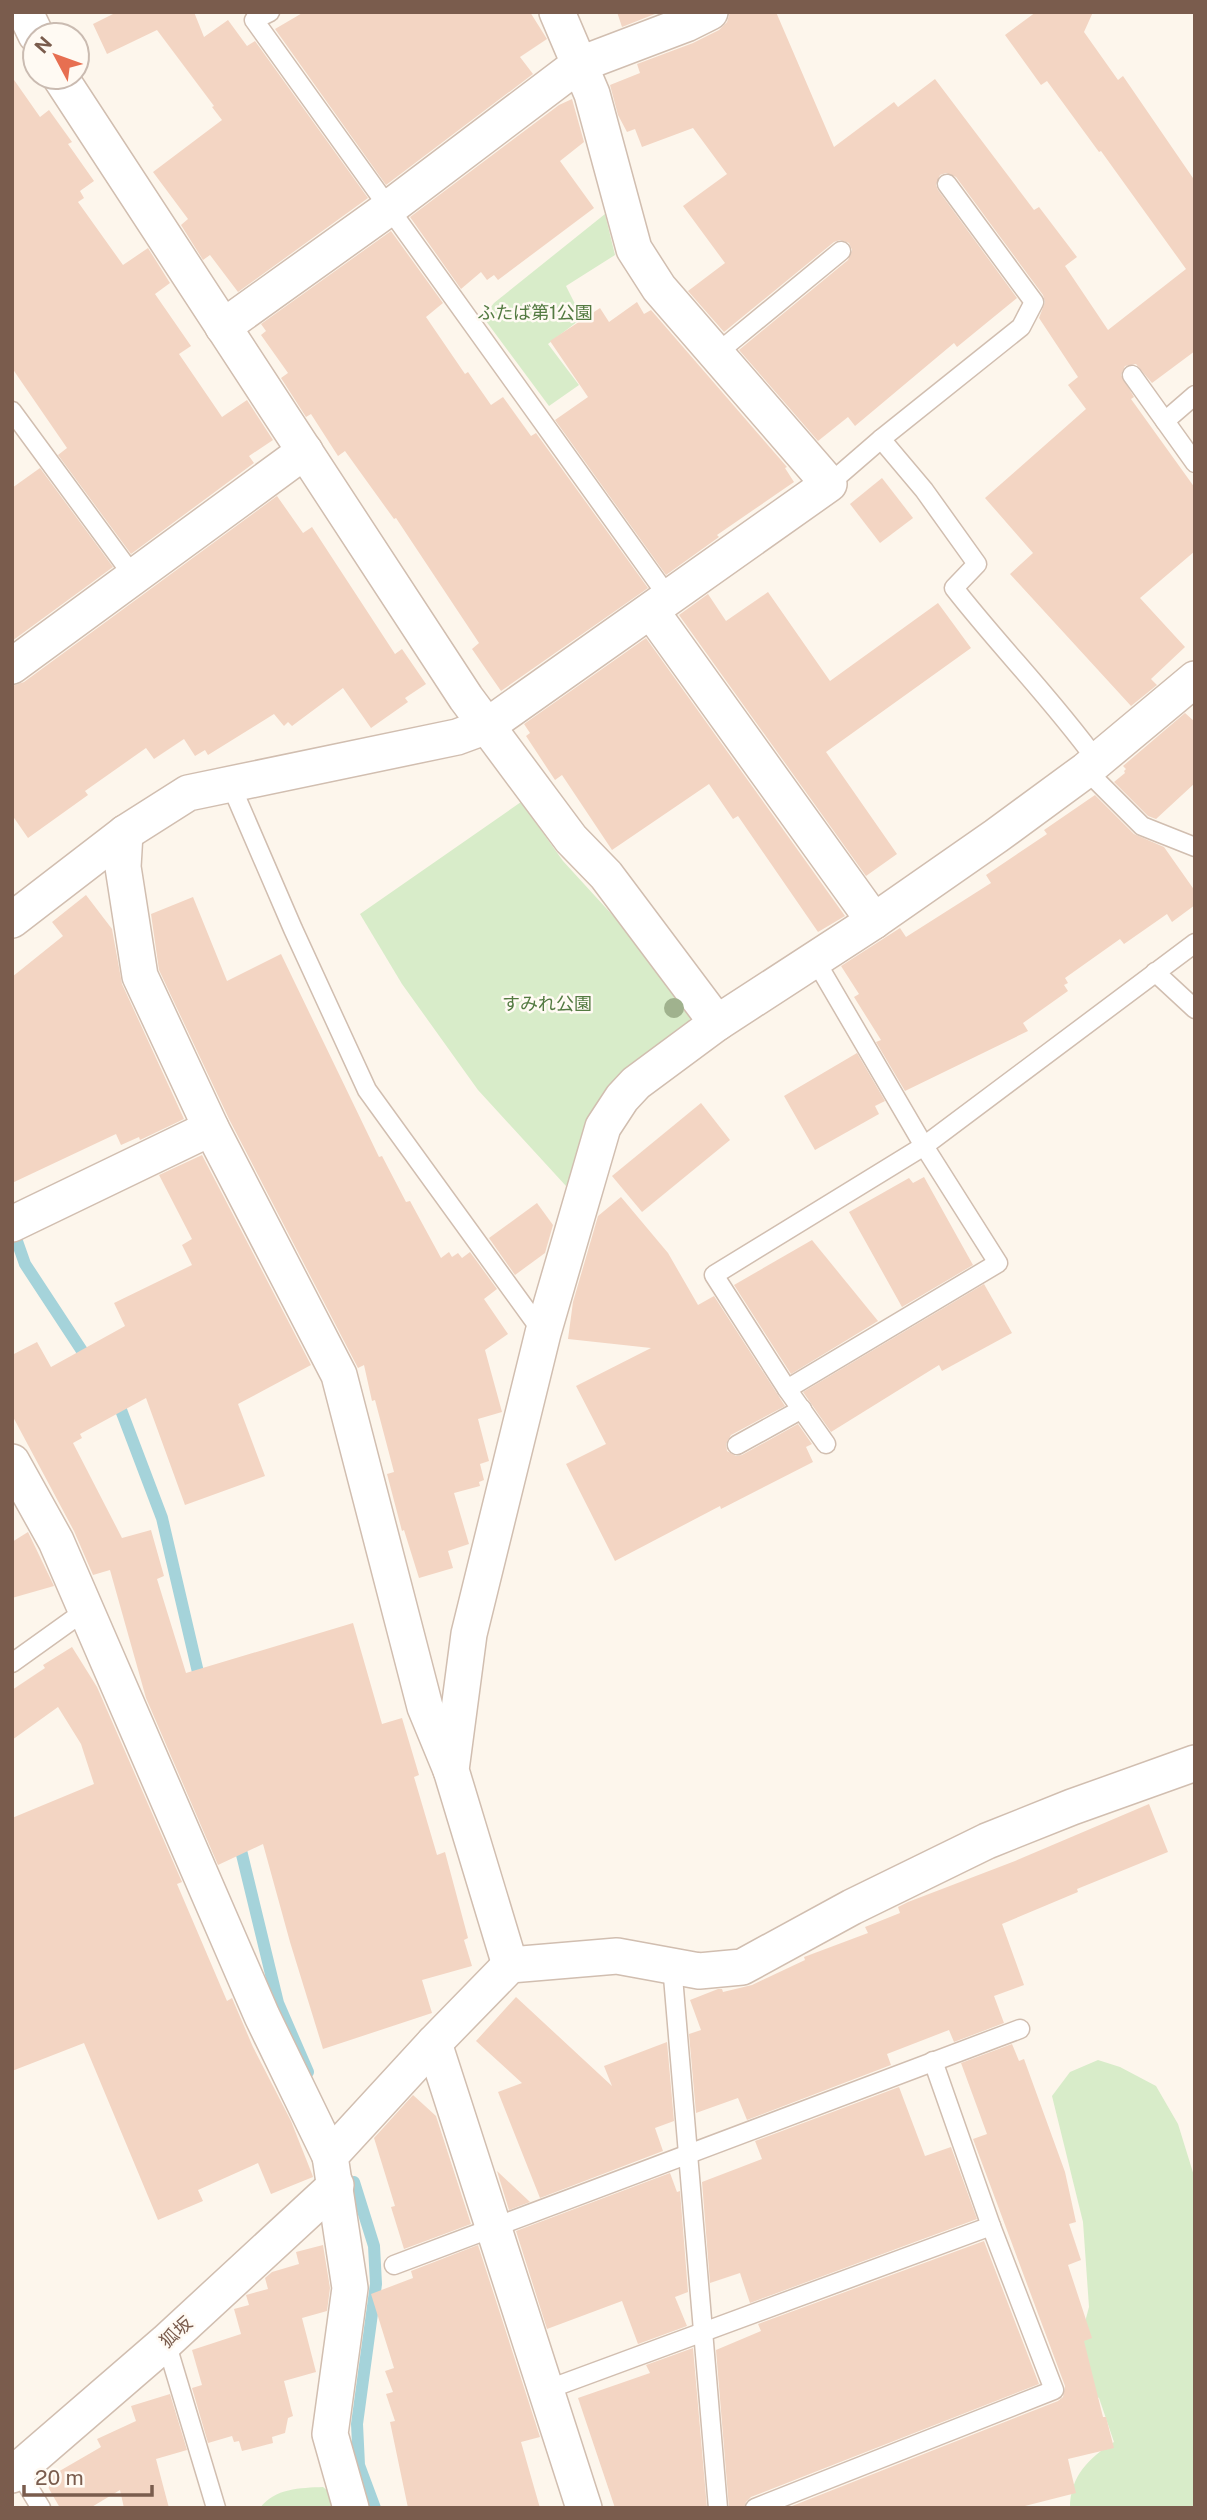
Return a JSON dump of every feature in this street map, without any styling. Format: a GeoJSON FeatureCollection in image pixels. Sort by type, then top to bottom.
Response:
{"type":"FeatureCollection","features":[{"type":"Feature","properties":{"kind":"street"},"geometry":{"type":"LineString","coordinates":[[12,920],[125,833],[188,793],[457,737],[487,726],[829,484],[659,288],[634,249],[592,94],[557,12]]}},
{"type":"Feature","properties":{"kind":"street"},"geometry":{"type":"LineString","coordinates":[[223,327],[390,208],[578,65],[710,12]]}},
{"type":"Feature","properties":{"kind":"street"},"geometry":{"type":"LineString","coordinates":[[69,91],[466,698],[571,839],[606,875],[717,1023]]}},
{"type":"Feature","properties":{"kind":"street"},"geometry":{"type":"LineString","coordinates":[[12,666],[305,451]]}},
{"type":"Feature","properties":{"kind":"street"},"geometry":{"type":"LineString","coordinates":[[660,605],[874,921]]}},
{"type":"Feature","properties":{"kind":"street"},"geometry":{"type":"LineString","coordinates":[[451,1770],[469,1634],[543,1333],[603,1127],[622,1098],[636,1083],[717,1023],[874,921],[1092,766],[1195,679]]}},
{"type":"Feature","properties":{"kind":"street"},"geometry":{"type":"LineString","coordinates":[[125,833],[123,867],[139,976],[211,1128],[339,1375],[425,1707],[451,1770],[510,1965],[617,1956],[699,1971],[743,1967],[852,1907],[987,1841],[1195,1763]]}},
{"type":"Feature","properties":{"kind":"street"},"geometry":{"type":"LineString","coordinates":[[17,1221],[211,1128]]}},
{"type":"Feature","properties":{"kind":"street"},"geometry":{"type":"LineString","coordinates":[[12,1462],[56,1541],[262,2015],[333,2171],[350,2288],[330,2434],[351,2508]]}},
{"type":"Feature","properties":{"kind":"street","name":"狐坂"},"geometry":{"type":"LineString","coordinates":[[15,2473],[166,2342],[333,2171],[434,2043],[510,1965]]}},
{"type":"Feature","properties":{"kind":"street"},"geometry":{"type":"LineString","coordinates":[[434,2043],[584,2508]]}},
{"type":"Feature","properties":{"kind":"lane"},"geometry":{"type":"LineString","coordinates":[[270,12],[254,20],[390,208],[660,605]]}},
{"type":"Feature","properties":{"kind":"lane"},"geometry":{"type":"LineString","coordinates":[[829,484],[1021,327],[1034,302],[947,184]]}},
{"type":"Feature","properties":{"kind":"lane"},"geometry":{"type":"LineString","coordinates":[[716,354],[841,251]]}},
{"type":"Feature","properties":{"kind":"lane"},"geometry":{"type":"LineString","coordinates":[[1132,376],[1195,463]]}},
{"type":"Feature","properties":{"kind":"lane"},"geometry":{"type":"LineString","coordinates":[[1165,421],[1195,395]]}},
{"type":"Feature","properties":{"kind":"lane"},"geometry":{"type":"LineString","coordinates":[[12,411],[134,577]]}},
{"type":"Feature","properties":{"kind":"lane"},"geometry":{"type":"LineString","coordinates":[[881,439],[924,490],[977,564],[954,588],[984,627],[1074,729],[1092,766],[1142,826],[1195,847]]}},
{"type":"Feature","properties":{"kind":"lane"},"geometry":{"type":"LineString","coordinates":[[230,783],[367,1090],[543,1333]]}},
{"type":"Feature","properties":{"kind":"lane"},"geometry":{"type":"LineString","coordinates":[[826,1444],[787,1389],[714,1275],[924,1146],[1195,943]]}},
{"type":"Feature","properties":{"kind":"lane"},"geometry":{"type":"LineString","coordinates":[[787,1389],[998,1263],[924,1146],[814,958]]}},
{"type":"Feature","properties":{"kind":"lane"},"geometry":{"type":"LineString","coordinates":[[1155,972],[1195,1009]]}},
{"type":"Feature","properties":{"kind":"lane"},"geometry":{"type":"LineString","coordinates":[[737,1444],[802,1409]]}},
{"type":"Feature","properties":{"kind":"lane"},"geometry":{"type":"LineString","coordinates":[[12,1663],[86,1610]]}},
{"type":"Feature","properties":{"kind":"lane"},"geometry":{"type":"LineString","coordinates":[[672,1965],[718,2508]]}},
{"type":"Feature","properties":{"kind":"lane"},"geometry":{"type":"LineString","coordinates":[[394,2265],[1020,2029]]}},
{"type":"Feature","properties":{"kind":"lane"},"geometry":{"type":"LineString","coordinates":[[755,2508],[1054,2390],[991,2226],[933,2061]]}},
{"type":"Feature","properties":{"kind":"lane"},"geometry":{"type":"LineString","coordinates":[[546,2390],[991,2226]]}},
{"type":"Feature","properties":{"kind":"lane"},"geometry":{"type":"LineString","coordinates":[[166,2342],[216,2508]]}},
{"type":"Feature","properties":{"kind":"lane"},"geometry":{"type":"LineString","coordinates":[[15,2473],[41,2508]]}},
{"type":"Feature","properties":{"kind":"green space","name":"ふたば第1公園"},"geometry":{"type":"Polygon","coordinates":[[[605,214],[615,255],[566,286],[582,318],[548,344],[579,385],[549,406],[483,317],[494,303],[605,214]]]}},
{"type":"Feature","properties":{"kind":"green space","name":"すみれ公園"},"geometry":{"type":"Polygon","coordinates":[[[521,802],[563,861],[627,931],[691,1016],[687,1027],[589,1132],[566,1186],[478,1090],[402,984],[360,914],[521,802]]]}},
{"type":"Feature","properties":{"kind":"green space"},"geometry":{"type":"Polygon","coordinates":[[[1098,2060],[1120,2067],[1156,2086],[1178,2124],[1195,2179],[1195,2508],[1070,2508],[1077,2477],[1089,2461],[1114,2442],[1099,2398],[1076,2386],[1081,2337],[1089,2307],[1083,2222],[1052,2096],[1070,2072],[1098,2060]]]}},
{"type":"Feature","properties":{"kind":"green space"},"geometry":{"type":"Polygon","coordinates":[[[323,2487],[338,2499],[342,2508],[260,2508],[280,2493],[323,2487]]]}},
{"type":"Feature","properties":{"kind":"building"},"geometry":{"type":"Polygon","coordinates":[[[117,12],[194,12],[204,37],[228,20],[247,46],[255,41],[368,198],[238,292],[210,255],[203,260],[181,225],[188,219],[153,172],[222,120],[157,30],[107,54],[93,24],[117,12]]]}},
{"type":"Feature","properties":{"kind":"building"},"geometry":{"type":"Polygon","coordinates":[[[304,12],[530,12],[547,39],[520,57],[533,74],[386,185],[275,29],[304,12]]]}},
{"type":"Feature","properties":{"kind":"building"},"geometry":{"type":"Polygon","coordinates":[[[617,12],[660,12],[622,27],[617,12]]]}},
{"type":"Feature","properties":{"kind":"building"},"geometry":{"type":"Polygon","coordinates":[[[730,12],[776,12],[834,147],[894,102],[898,107],[935,79],[1034,210],[1039,207],[1077,257],[1065,266],[1108,330],[1186,269],[1047,81],[1041,85],[1005,35],[1036,12],[1093,12],[1084,32],[1118,80],[1123,76],[1195,181],[1195,351],[1152,383],[1136,364],[1125,366],[1121,375],[1134,397],[1131,399],[1195,488],[1195,551],[1140,598],[1185,647],[1151,679],[1157,685],[1131,706],[1010,574],[1033,553],[985,498],[1086,409],[1068,385],[1078,377],[1039,318],[1045,302],[1043,295],[956,177],[946,173],[940,175],[936,185],[938,190],[1017,298],[957,347],[954,343],[855,426],[848,417],[818,441],[739,350],[848,260],[852,250],[849,243],[840,240],[834,242],[724,332],[688,291],[725,263],[683,206],[727,174],[693,128],[642,147],[635,129],[627,132],[618,115],[610,85],[640,73],[637,64],[719,30],[727,22],[730,12]]]}},
{"type":"Feature","properties":{"kind":"building"},"geometry":{"type":"Polygon","coordinates":[[[12,77],[40,117],[49,110],[72,142],[68,144],[94,181],[80,191],[84,198],[78,202],[123,265],[148,248],[170,283],[155,294],[191,346],[179,354],[222,417],[247,400],[273,440],[249,456],[254,463],[131,554],[58,455],[67,448],[12,368],[12,77]]]}},
{"type":"Feature","properties":{"kind":"building"},"geometry":{"type":"Polygon","coordinates":[[[572,99],[584,142],[560,161],[594,208],[498,280],[494,275],[487,280],[481,272],[461,289],[410,217],[559,105],[572,99]]]}},
{"type":"Feature","properties":{"kind":"building"},"geometry":{"type":"Polygon","coordinates":[[[391,231],[443,303],[426,317],[465,374],[468,372],[491,405],[503,397],[531,436],[536,433],[648,588],[501,691],[472,649],[479,643],[396,518],[394,519],[345,451],[338,456],[311,414],[306,417],[281,378],[288,373],[261,335],[266,331],[261,324],[391,231]]]}},
{"type":"Feature","properties":{"kind":"building"},"geometry":{"type":"Polygon","coordinates":[[[637,302],[644,314],[651,310],[787,467],[785,468],[794,482],[717,535],[719,537],[666,575],[555,420],[588,397],[550,341],[600,308],[609,322],[637,302]]]}},
{"type":"Feature","properties":{"kind":"building"},"geometry":{"type":"Polygon","coordinates":[[[40,468],[113,567],[12,641],[12,488],[40,468]]]}},
{"type":"Feature","properties":{"kind":"building"},"geometry":{"type":"Polygon","coordinates":[[[882,478],[913,518],[880,543],[850,504],[882,478]]]}},
{"type":"Feature","properties":{"kind":"building"},"geometry":{"type":"Polygon","coordinates":[[[277,496],[303,533],[312,527],[395,654],[402,649],[426,684],[405,698],[408,702],[371,728],[343,688],[292,726],[288,722],[284,726],[274,714],[208,755],[205,750],[195,756],[184,739],[154,759],[146,748],[85,791],[88,795],[28,838],[12,815],[12,686],[24,682],[277,496]]]}},
{"type":"Feature","properties":{"kind":"building"},"geometry":{"type":"Polygon","coordinates":[[[768,592],[830,681],[938,603],[971,648],[826,752],[897,854],[866,876],[679,615],[708,594],[726,621],[768,592]]]}},
{"type":"Feature","properties":{"kind":"building"},"geometry":{"type":"Polygon","coordinates":[[[646,638],[845,916],[818,932],[738,816],[733,819],[709,784],[612,850],[562,775],[555,780],[526,736],[530,733],[524,724],[646,638]]]}},
{"type":"Feature","properties":{"kind":"building"},"geometry":{"type":"Polygon","coordinates":[[[1185,713],[1195,722],[1195,783],[1156,819],[1148,816],[1114,782],[1125,773],[1123,766],[1185,713]]]}},
{"type":"Feature","properties":{"kind":"building"},"geometry":{"type":"Polygon","coordinates":[[[1095,795],[1134,834],[1164,847],[1195,891],[1195,905],[1172,922],[1167,914],[1124,944],[1120,939],[1065,978],[1068,983],[1064,985],[1068,991],[1023,1023],[1028,1031],[905,1091],[876,1042],[881,1040],[854,997],[859,994],[841,966],[900,928],[906,937],[991,883],[986,875],[1047,834],[1044,830],[1095,795]]]}},
{"type":"Feature","properties":{"kind":"building"},"geometry":{"type":"Polygon","coordinates":[[[86,895],[112,929],[122,984],[184,1119],[140,1140],[139,1137],[121,1145],[116,1134],[12,1183],[12,977],[63,936],[52,922],[86,895]]]}},
{"type":"Feature","properties":{"kind":"building"},"geometry":{"type":"Polygon","coordinates":[[[193,897],[227,981],[281,954],[379,1157],[382,1156],[406,1202],[410,1201],[441,1258],[449,1252],[452,1257],[458,1253],[462,1258],[470,1252],[497,1289],[484,1299],[508,1334],[485,1350],[502,1412],[478,1419],[489,1461],[480,1464],[484,1480],[479,1482],[480,1486],[454,1493],[469,1544],[448,1551],[453,1568],[419,1578],[404,1530],[402,1531],[387,1474],[394,1472],[364,1365],[358,1368],[229,1119],[159,970],[151,914],[193,897]]]}},
{"type":"Feature","properties":{"kind":"building"},"geometry":{"type":"Polygon","coordinates":[[[857,1053],[885,1101],[875,1106],[879,1114],[815,1150],[784,1096],[857,1053]]]}},
{"type":"Feature","properties":{"kind":"building"},"geometry":{"type":"Polygon","coordinates":[[[701,1103],[730,1140],[642,1212],[612,1176],[701,1103]]]}},
{"type":"Feature","properties":{"kind":"building"},"geometry":{"type":"Polygon","coordinates":[[[202,1155],[311,1365],[238,1404],[265,1476],[185,1505],[146,1398],[80,1434],[82,1438],[73,1443],[122,1538],[151,1530],[164,1576],[157,1579],[186,1673],[353,1623],[382,1724],[402,1718],[419,1775],[414,1777],[437,1855],[445,1852],[468,1938],[464,1940],[472,1966],[422,1980],[432,2013],[323,2049],[263,1844],[218,1865],[146,1698],[110,1570],[93,1575],[74,1531],[12,1415],[12,1355],[37,1342],[51,1367],[125,1326],[114,1303],[192,1265],[182,1245],[192,1239],[159,1175],[202,1155]]]}},
{"type":"Feature","properties":{"kind":"building"},"geometry":{"type":"Polygon","coordinates":[[[924,1177],[973,1265],[902,1307],[849,1212],[909,1178],[913,1183],[924,1177]]]}},
{"type":"Feature","properties":{"kind":"building"},"geometry":{"type":"Polygon","coordinates":[[[621,1197],[668,1253],[698,1305],[714,1296],[785,1406],[731,1435],[726,1444],[727,1451],[736,1456],[742,1455],[798,1424],[812,1444],[806,1447],[813,1462],[721,1509],[720,1506],[615,1561],[566,1464],[606,1444],[576,1386],[651,1348],[568,1339],[573,1302],[598,1216],[621,1197]]]}},
{"type":"Feature","properties":{"kind":"building"},"geometry":{"type":"Polygon","coordinates":[[[537,1203],[553,1225],[545,1253],[515,1275],[489,1238],[537,1203]]]}},
{"type":"Feature","properties":{"kind":"building"},"geometry":{"type":"Polygon","coordinates":[[[812,1240],[878,1321],[791,1374],[734,1285],[812,1240]]]}},
{"type":"Feature","properties":{"kind":"building"},"geometry":{"type":"Polygon","coordinates":[[[984,1284],[1012,1333],[942,1371],[939,1365],[831,1432],[803,1392],[984,1284]]]}},
{"type":"Feature","properties":{"kind":"building"},"geometry":{"type":"Polygon","coordinates":[[[28,1532],[54,1586],[12,1598],[12,1542],[28,1532]]]}},
{"type":"Feature","properties":{"kind":"building"},"geometry":{"type":"Polygon","coordinates":[[[72,1647],[97,1687],[182,1882],[177,1884],[227,2001],[232,1998],[253,2047],[291,2121],[313,2177],[271,2194],[258,2163],[198,2190],[203,2201],[158,2220],[84,2043],[12,2071],[12,1818],[94,1784],[81,1744],[58,1707],[12,1740],[12,1690],[45,1668],[43,1665],[72,1647]]]}},
{"type":"Feature","properties":{"kind":"building"},"geometry":{"type":"Polygon","coordinates":[[[1149,1804],[1168,1852],[1077,1889],[1078,1892],[1002,1924],[1024,1985],[994,1996],[1004,2023],[954,2042],[949,2030],[887,2054],[891,2065],[747,2120],[738,2098],[696,2113],[689,2034],[701,2030],[690,2000],[718,1989],[723,1992],[752,1985],[805,1960],[804,1957],[868,1933],[865,1927],[900,1913],[898,1907],[908,1902],[1015,1861],[1149,1804]]]}},
{"type":"Feature","properties":{"kind":"building"},"geometry":{"type":"Polygon","coordinates":[[[516,1997],[612,2086],[604,2066],[667,2042],[674,2121],[655,2128],[663,2151],[540,2198],[498,2092],[522,2083],[476,2041],[516,1997]]]}},
{"type":"Feature","properties":{"kind":"building"},"geometry":{"type":"Polygon","coordinates":[[[1012,2044],[1019,2061],[1024,2059],[1065,2172],[1076,2222],[1069,2224],[1081,2260],[1068,2265],[1092,2338],[1084,2341],[1103,2417],[1106,2417],[1114,2448],[1068,2459],[1076,2493],[1017,2508],[787,2508],[1063,2397],[1065,2386],[973,2139],[987,2134],[961,2063],[1012,2044]]]}},
{"type":"Feature","properties":{"kind":"building"},"geometry":{"type":"Polygon","coordinates":[[[899,2087],[925,2156],[951,2147],[977,2219],[750,2303],[740,2273],[710,2283],[702,2182],[762,2159],[755,2141],[899,2087]]]}},
{"type":"Feature","properties":{"kind":"building"},"geometry":{"type":"Polygon","coordinates":[[[413,2095],[436,2116],[471,2224],[404,2249],[391,2207],[395,2206],[374,2138],[413,2095]]]}},
{"type":"Feature","properties":{"kind":"building"},"geometry":{"type":"Polygon","coordinates":[[[497,2171],[530,2202],[509,2210],[497,2171]]]}},
{"type":"Feature","properties":{"kind":"building"},"geometry":{"type":"Polygon","coordinates":[[[670,2173],[677,2192],[680,2191],[688,2292],[675,2297],[687,2326],[638,2344],[622,2301],[547,2329],[516,2231],[670,2173]]]}},
{"type":"Feature","properties":{"kind":"building"},"geometry":{"type":"Polygon","coordinates":[[[984,2241],[1039,2384],[751,2497],[744,2508],[729,2508],[716,2350],[761,2331],[758,2324],[984,2241]]]}},
{"type":"Feature","properties":{"kind":"building"},"geometry":{"type":"Polygon","coordinates":[[[323,2245],[330,2288],[327,2311],[302,2318],[316,2372],[284,2381],[293,2416],[288,2418],[285,2433],[272,2437],[273,2443],[242,2451],[239,2441],[234,2442],[232,2436],[208,2443],[192,2388],[202,2385],[192,2350],[241,2334],[234,2309],[249,2305],[246,2295],[268,2289],[265,2278],[272,2272],[299,2264],[296,2252],[323,2245]]]}},
{"type":"Feature","properties":{"kind":"building"},"geometry":{"type":"Polygon","coordinates":[[[478,2245],[540,2437],[521,2442],[540,2508],[408,2508],[390,2422],[395,2421],[386,2394],[393,2392],[385,2371],[394,2368],[371,2294],[413,2278],[411,2271],[478,2245]]]}},
{"type":"Feature","properties":{"kind":"building"},"geometry":{"type":"Polygon","coordinates":[[[693,2348],[707,2508],[615,2508],[578,2398],[650,2373],[646,2365],[693,2348]]]}},
{"type":"Feature","properties":{"kind":"building"},"geometry":{"type":"Polygon","coordinates":[[[170,2394],[187,2450],[156,2459],[169,2508],[124,2508],[120,2490],[90,2508],[60,2508],[44,2480],[101,2447],[97,2439],[136,2421],[131,2406],[170,2394]]]}},
{"type":"Feature","properties":{"kind":"waterway"},"geometry":{"type":"LineString","coordinates":[[12,1227],[25,1264],[90,1363]]}},
{"type":"Feature","properties":{"kind":"waterway"},"geometry":{"type":"LineString","coordinates":[[114,1398],[162,1518],[201,1685]]}},
{"type":"Feature","properties":{"kind":"waterway"},"geometry":{"type":"LineString","coordinates":[[238,1838],[278,2003],[308,2072]]}},
{"type":"Feature","properties":{"kind":"waterway"},"geometry":{"type":"LineString","coordinates":[[354,2182],[374,2246],[376,2284],[357,2424],[359,2465],[375,2508]]}}]}
